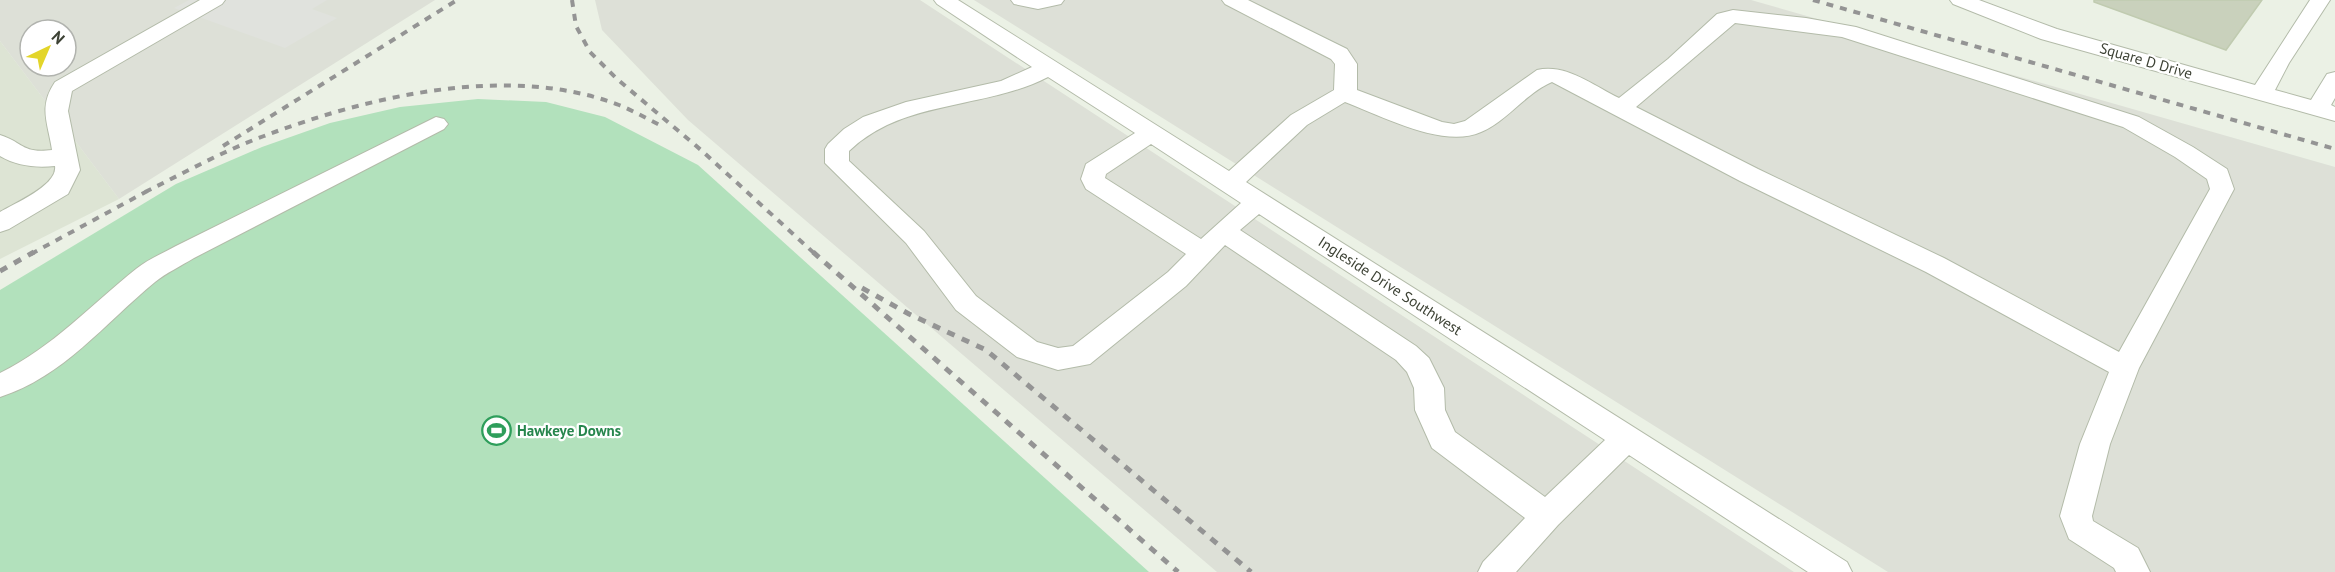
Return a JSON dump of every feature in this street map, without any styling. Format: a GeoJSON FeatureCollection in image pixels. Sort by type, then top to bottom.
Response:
{"type":"FeatureCollection","features":[{"type":"Feature","properties":{"kind":"street"},"geometry":{"type":"LineString","coordinates":[[0,223],[59,188],[68,170],[55,103],[57,94],[63,87],[215,0]]}},
{"type":"Feature","properties":{"kind":"street","name":"Ingleside Drive Southwest"},"geometry":{"type":"LineString","coordinates":[[944,0],[1835,572]]}},
{"type":"Feature","properties":{"kind":"street"},"geometry":{"type":"LineString","coordinates":[[1021,0],[1038,3],[1054,0]]}},
{"type":"Feature","properties":{"kind":"street"},"geometry":{"type":"LineString","coordinates":[[1232,0],[1339,54],[1346,64],[1345,94]]}},
{"type":"Feature","properties":{"kind":"street","name":"Square D Drive"},"geometry":{"type":"LineString","coordinates":[[1960,0],[2049,34],[2326,111]]}},
{"type":"Feature","properties":{"kind":"street"},"geometry":{"type":"LineString","coordinates":[[2262,93],[2278,63],[2320,0]]}},
{"type":"Feature","properties":{"kind":"street"},"geometry":{"type":"LineString","coordinates":[[1621,108],[1676,64],[1725,19],[1733,16],[1794,24],[1814,24],[1848,32],[2132,122],[2184,152],[2218,176],[2222,189],[2125,368],[2095,444],[2076,516],[2080,529],[2126,558],[2133,572]]}},
{"type":"Feature","properties":{"kind":"street"},"geometry":{"type":"LineString","coordinates":[[1049,67],[1005,87],[932,102],[892,114],[846,138],[837,149],[837,163],[915,237],[966,303],[1027,350],[1058,359],[1080,356],[1177,279],[1258,202]]}},
{"type":"Feature","properties":{"kind":"street"},"geometry":{"type":"LineString","coordinates":[[1230,184],[1278,135],[1334,97],[1345,94],[1437,128],[1454,131],[1473,127],[1545,75],[1556,75],[1749,175],[1935,264],[2125,368]]}},
{"type":"Feature","properties":{"kind":"street"},"geometry":{"type":"LineString","coordinates":[[2326,111],[2335,78]]}},
{"type":"Feature","properties":{"kind":"street"},"geometry":{"type":"LineString","coordinates":[[0,386],[38,367],[84,331],[147,274],[185,252],[436,124]]}},
{"type":"Feature","properties":{"kind":"street"},"geometry":{"type":"LineString","coordinates":[[1152,133],[1095,170],[1093,179],[1095,183],[1204,253]]}},
{"type":"Feature","properties":{"kind":"street"},"geometry":{"type":"LineString","coordinates":[[0,143],[17,157],[32,160],[65,156]]}},
{"type":"Feature","properties":{"kind":"street"},"geometry":{"type":"LineString","coordinates":[[1224,232],[1406,353],[1419,366],[1429,388],[1430,410],[1443,440],[1547,516]]}},
{"type":"Feature","properties":{"kind":"street"},"geometry":{"type":"LineString","coordinates":[[1495,572],[1547,516],[1626,438]]}},
{"type":"Feature","properties":{"kind":"shaded area"},"geometry":{"type":"Polygon","coordinates":[[[0,0],[435,0],[119,199],[28,78],[78,78],[78,18],[18,18],[18,65],[0,41],[0,0]]]}},
{"type":"Feature","properties":{"kind":"shaded area"},"geometry":{"type":"Polygon","coordinates":[[[189,0],[327,0],[312,9],[337,18],[285,48],[174,8],[189,0]]]}},
{"type":"Feature","properties":{"kind":"shaded area"},"geometry":{"type":"Polygon","coordinates":[[[595,0],[920,0],[1794,572],[1217,572],[688,120],[602,30],[595,0]]]}},
{"type":"Feature","properties":{"kind":"shaded area"},"geometry":{"type":"Polygon","coordinates":[[[974,0],[1751,0],[2335,167],[2335,572],[1888,572],[974,0]]]}},
{"type":"Feature","properties":{"kind":"shaded area"},"geometry":{"type":"Polygon","coordinates":[[[0,41],[18,65],[18,78],[28,78],[119,199],[0,259],[0,41]]]}},
{"type":"Feature","properties":{"kind":"green space","name":"Hawkeye Downs"},"geometry":{"type":"Polygon","coordinates":[[[478,99],[546,102],[605,117],[698,165],[1149,572],[0,572],[0,290],[176,184],[262,147],[330,123],[400,107],[478,99]]]}},
{"type":"Feature","properties":{"kind":"building"},"geometry":{"type":"Polygon","coordinates":[[[2094,0],[2262,0],[2226,50],[2094,2],[2094,0]]]}},
{"type":"Feature","properties":{"kind":"railway"},"geometry":{"type":"LineString","coordinates":[[223,146],[457,0]]}},
{"type":"Feature","properties":{"kind":"railway"},"geometry":{"type":"LineString","coordinates":[[572,0],[576,26],[590,52],[617,79],[701,150],[815,254]]}},
{"type":"Feature","properties":{"kind":"railway"},"geometry":{"type":"LineString","coordinates":[[1813,0],[2335,149]]}},
{"type":"Feature","properties":{"kind":"railway"},"geometry":{"type":"LineString","coordinates":[[145,192],[234,148],[305,121],[349,108],[440,90],[486,86],[532,86],[577,93],[619,105],[664,127]]}},
{"type":"Feature","properties":{"kind":"railway"},"geometry":{"type":"LineString","coordinates":[[31,254],[151,189]]}},
{"type":"Feature","properties":{"kind":"railway"},"geometry":{"type":"LineString","coordinates":[[0,271],[34,252]]}},
{"type":"Feature","properties":{"kind":"railway"},"geometry":{"type":"LineString","coordinates":[[813,252],[1178,572]]}},
{"type":"Feature","properties":{"kind":"railway"},"geometry":{"type":"LineString","coordinates":[[862,288],[909,314],[986,350],[1251,572]]}},
{"type":"Feature","properties":{"kind":"place","name":"Hawkeye Downs"},"geometry":{"type":"Point","coordinates":[496,431]}}]}
